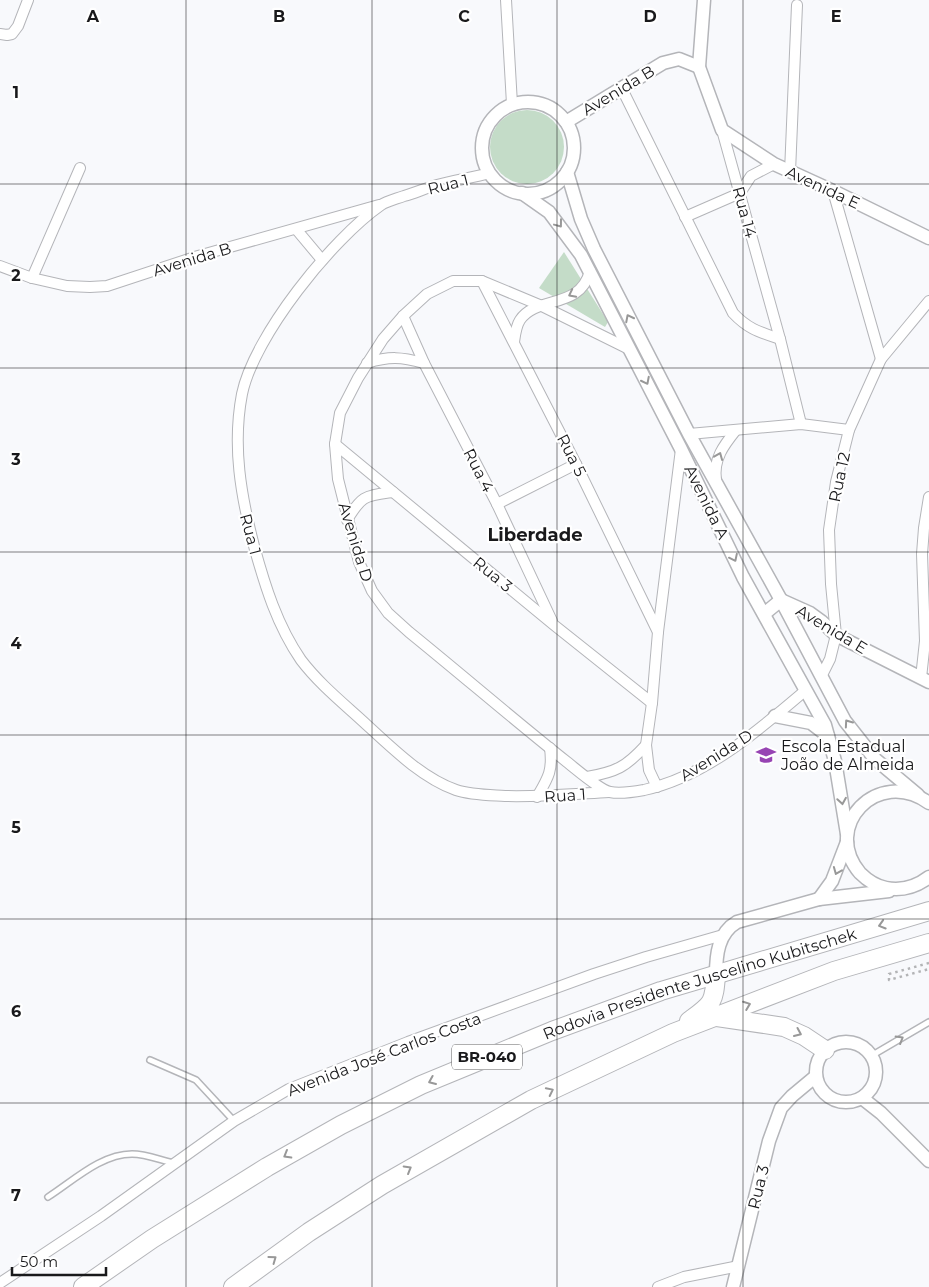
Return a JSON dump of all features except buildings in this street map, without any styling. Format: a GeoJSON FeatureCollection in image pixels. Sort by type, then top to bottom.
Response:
{"type":"FeatureCollection","features":[{"type":"Feature","properties":{"kind":"highway","name":"Rodovia Presidente Juscelino Kubitschek"},"geometry":{"type":"LineString","coordinates":[[83,1287],[209,1202],[305,1145],[378,1106],[472,1064],[602,1011],[662,990],[929,911]]}},
{"type":"Feature","properties":{"kind":"highway","name":"Rodovia Presidente Juscelino Kubitschek"},"geometry":{"type":"LineString","coordinates":[[233,1287],[309,1232],[390,1180],[531,1100],[673,1033],[834,971],[929,943]]}},
{"type":"Feature","properties":{"kind":"highway"},"geometry":{"type":"LineString","coordinates":[[673,1033],[707,1008],[714,996],[716,975]]}},
{"type":"Feature","properties":{"kind":"highway"},"geometry":{"type":"LineString","coordinates":[[716,1017],[784,1027],[804,1036],[825,1050]]}},
{"type":"Feature","properties":{"kind":"street"},"geometry":{"type":"LineString","coordinates":[[0,34],[12,34],[18,26],[28,0]]}},
{"type":"Feature","properties":{"kind":"street"},"geometry":{"type":"LineString","coordinates":[[506,0],[512,104]]}},
{"type":"Feature","properties":{"kind":"street","name":"Rua 14"},"geometry":{"type":"LineString","coordinates":[[704,0],[699,68],[722,130],[780,339],[801,424]]}},
{"type":"Feature","properties":{"kind":"street"},"geometry":{"type":"LineString","coordinates":[[790,172],[798,5]]}},
{"type":"Feature","properties":{"kind":"street","name":"Avenida B"},"geometry":{"type":"LineString","coordinates":[[566,122],[663,63],[679,59],[699,68]]}},
{"type":"Feature","properties":{"kind":"street"},"geometry":{"type":"LineString","coordinates":[[622,89],[733,313],[744,324],[757,332],[780,339]]}},
{"type":"Feature","properties":{"kind":"street"},"geometry":{"type":"LineString","coordinates":[[526,101],[540,103],[554,109],[566,122],[571,131],[574,145],[573,159],[567,172],[559,182],[548,189],[535,193],[522,193],[501,185],[490,173],[485,164],[482,150],[484,135],[490,122],[500,112],[512,104],[526,101]]}},
{"type":"Feature","properties":{"kind":"street","name":"Avenida E"},"geometry":{"type":"LineString","coordinates":[[722,130],[774,164],[929,238]]}},
{"type":"Feature","properties":{"kind":"street"},"geometry":{"type":"LineString","coordinates":[[685,217],[740,193],[751,176],[774,164]]}},
{"type":"Feature","properties":{"kind":"street"},"geometry":{"type":"LineString","coordinates":[[32,278],[80,168]]}},
{"type":"Feature","properties":{"kind":"street","name":"Avenida A"},"geometry":{"type":"LineString","coordinates":[[567,172],[581,219],[594,249],[689,434],[822,675],[845,721],[875,759],[929,803]]}},
{"type":"Feature","properties":{"kind":"street","name":"Rua 1"},"geometry":{"type":"LineString","coordinates":[[490,173],[437,185],[383,204],[343,238],[322,260],[278,318],[258,351],[242,392],[237,433],[239,471],[245,509],[269,597],[283,629],[302,660],[320,683],[402,756],[435,781],[456,790],[488,795],[537,797],[609,792]]}},
{"type":"Feature","properties":{"kind":"street"},"geometry":{"type":"LineString","coordinates":[[833,191],[881,358]]}},
{"type":"Feature","properties":{"kind":"street","name":"Avenida A"},"geometry":{"type":"LineString","coordinates":[[522,193],[549,212],[581,255],[681,449],[743,576],[825,725],[835,761],[848,837],[848,851],[855,866],[866,879],[880,887],[896,890]]}},
{"type":"Feature","properties":{"kind":"street","name":"Avenida B"},"geometry":{"type":"LineString","coordinates":[[0,266],[32,278],[67,286],[107,286],[198,256],[383,204]]}},
{"type":"Feature","properties":{"kind":"street"},"geometry":{"type":"LineString","coordinates":[[296,229],[322,260]]}},
{"type":"Feature","properties":{"kind":"street"},"geometry":{"type":"LineString","coordinates":[[514,342],[519,321],[525,314],[567,297],[582,288],[587,281],[590,271]]}},
{"type":"Feature","properties":{"kind":"street","name":"Avenida D"},"geometry":{"type":"LineString","coordinates":[[629,349],[542,306],[482,281],[453,281],[428,294],[403,316],[383,339],[358,378],[340,413],[335,444],[338,479],[348,520],[359,562],[372,591],[388,613],[550,748],[609,792],[632,792],[657,787],[691,774],[742,741],[806,690]]}},
{"type":"Feature","properties":{"kind":"street","name":"Rua 5"},"geometry":{"type":"LineString","coordinates":[[482,281],[576,464],[658,632]]}},
{"type":"Feature","properties":{"kind":"street","name":"Rua 12"},"geometry":{"type":"LineString","coordinates":[[822,675],[830,659],[836,635],[831,584],[829,530],[836,482],[849,430],[881,358],[929,301]]}},
{"type":"Feature","properties":{"kind":"street","name":"Rua 4"},"geometry":{"type":"LineString","coordinates":[[403,316],[554,625]]}},
{"type":"Feature","properties":{"kind":"street"},"geometry":{"type":"LineString","coordinates":[[367,363],[385,357],[402,357],[424,362]]}},
{"type":"Feature","properties":{"kind":"street"},"geometry":{"type":"LineString","coordinates":[[689,434],[801,424],[849,430]]}},
{"type":"Feature","properties":{"kind":"street"},"geometry":{"type":"LineString","coordinates":[[717,486],[715,471],[718,456],[736,430]]}},
{"type":"Feature","properties":{"kind":"street","name":"Rua 3"},"geometry":{"type":"LineString","coordinates":[[335,444],[554,625],[652,703]]}},
{"type":"Feature","properties":{"kind":"street"},"geometry":{"type":"LineString","coordinates":[[657,787],[649,770],[646,745],[681,449]]}},
{"type":"Feature","properties":{"kind":"street"},"geometry":{"type":"LineString","coordinates":[[496,504],[576,464]]}},
{"type":"Feature","properties":{"kind":"street"},"geometry":{"type":"LineString","coordinates":[[348,520],[357,504],[363,498],[393,492]]}},
{"type":"Feature","properties":{"kind":"street"},"geometry":{"type":"LineString","coordinates":[[925,680],[922,554],[929,497]]}},
{"type":"Feature","properties":{"kind":"street","name":"Avenida E"},"geometry":{"type":"LineString","coordinates":[[764,614],[781,600],[821,621],[836,635],[925,680]]}},
{"type":"Feature","properties":{"kind":"street"},"geometry":{"type":"LineString","coordinates":[[775,716],[811,723],[828,736]]}},
{"type":"Feature","properties":{"kind":"street"},"geometry":{"type":"LineString","coordinates":[[587,777],[610,773],[624,766],[646,745]]}},
{"type":"Feature","properties":{"kind":"street"},"geometry":{"type":"LineString","coordinates":[[537,797],[548,778],[552,764],[550,748]]}},
{"type":"Feature","properties":{"kind":"street"},"geometry":{"type":"LineString","coordinates":[[819,899],[832,882],[848,837],[852,819],[860,806],[872,796],[887,791],[903,791],[918,795]]}},
{"type":"Feature","properties":{"kind":"street","name":"Avenida José Carlos Costa"},"geometry":{"type":"LineString","coordinates":[[0,1283],[85,1227],[234,1121],[289,1089],[408,1042],[612,968],[723,935],[730,926],[737,922],[819,899],[913,887],[929,877]]}},
{"type":"Feature","properties":{"kind":"street"},"geometry":{"type":"LineString","coordinates":[[716,975],[716,963],[723,935]]}},
{"type":"Feature","properties":{"kind":"street"},"geometry":{"type":"LineString","coordinates":[[844,1042],[855,1043],[872,1056],[876,1064],[876,1074],[874,1083],[866,1095],[853,1102],[843,1102],[834,1100],[825,1094],[818,1081],[818,1062],[825,1050],[834,1044],[844,1042]]}},
{"type":"Feature","properties":{"kind":"street","name":"Rua 3"},"geometry":{"type":"LineString","coordinates":[[733,1287],[769,1141],[781,1108],[796,1093],[818,1081]]}},
{"type":"Feature","properties":{"kind":"street"},"geometry":{"type":"LineString","coordinates":[[866,1095],[881,1113],[929,1161]]}},
{"type":"Feature","properties":{"kind":"street"},"geometry":{"type":"LineString","coordinates":[[658,1287],[684,1278],[739,1266]]}},
{"type":"Feature","properties":{"kind":"lane"},"geometry":{"type":"LineString","coordinates":[[872,1056],[929,1022]]}},
{"type":"Feature","properties":{"kind":"lane"},"geometry":{"type":"LineString","coordinates":[[150,1060],[196,1080],[234,1121]]}},
{"type":"Feature","properties":{"kind":"lane"},"geometry":{"type":"LineString","coordinates":[[48,1198],[103,1160],[133,1154],[177,1163]]}},
{"type":"Feature","properties":{"kind":"path"},"geometry":{"type":"LineString","coordinates":[[929,963],[889,974],[889,980],[929,969]]}},
{"type":"Feature","properties":{"kind":"green space"},"geometry":{"type":"Polygon","coordinates":[[[527,110],[541,113],[553,121],[561,133],[564,147],[561,161],[553,173],[541,181],[527,184],[513,181],[501,173],[493,161],[490,147],[493,133],[501,121],[513,113],[527,110]]]}},
{"type":"Feature","properties":{"kind":"green space"},"geometry":{"type":"Polygon","coordinates":[[[564,252],[608,322],[605,327],[539,288],[564,252]]]}},
{"type":"Feature","properties":{"kind":"place","name":"Escola Estadual João de Almeida"},"geometry":{"type":"Point","coordinates":[766,755]}},
{"type":"Feature","properties":{"kind":"district","name":"Liberdade"},"geometry":{"type":"Point","coordinates":[535,535]}}]}
